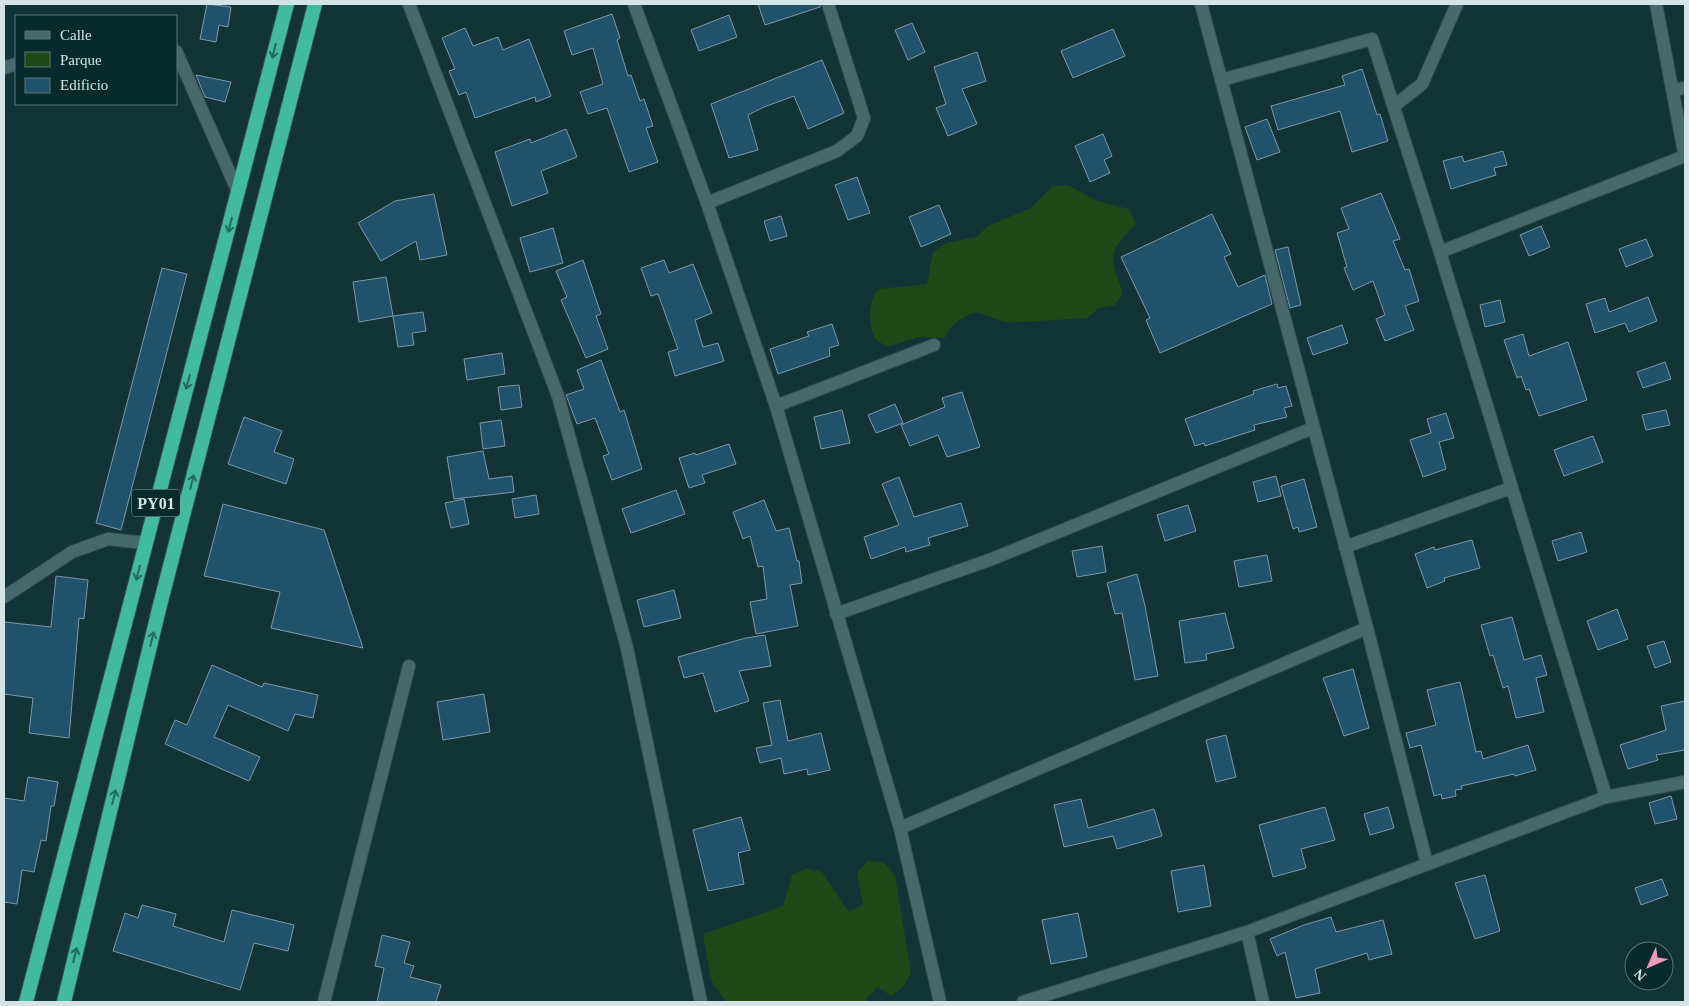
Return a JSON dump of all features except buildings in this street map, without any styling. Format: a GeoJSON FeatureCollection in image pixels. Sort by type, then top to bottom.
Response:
{"type":"FeatureCollection","features":[{"type":"Feature","properties":{"kind":"highway","name":"PY01"},"geometry":{"type":"LineString","coordinates":[[26,1002],[286,4]]}},
{"type":"Feature","properties":{"kind":"highway","name":"PY01"},"geometry":{"type":"LineString","coordinates":[[64,1002],[162,600],[315,4]]}},
{"type":"Feature","properties":{"kind":"street"},"geometry":{"type":"LineString","coordinates":[[409,4],[558,396],[627,648],[701,1002]]}},
{"type":"Feature","properties":{"kind":"street"},"geometry":{"type":"LineString","coordinates":[[634,4],[707,203],[776,406],[900,828],[940,1002]]}},
{"type":"Feature","properties":{"kind":"street"},"geometry":{"type":"LineString","coordinates":[[707,203],[837,150],[857,136],[864,118],[828,4]]}},
{"type":"Feature","properties":{"kind":"street"},"geometry":{"type":"LineString","coordinates":[[1200,4],[1367,628],[1427,864]]}},
{"type":"Feature","properties":{"kind":"street"},"geometry":{"type":"LineString","coordinates":[[1394,106],[1422,84],[1457,4]]}},
{"type":"Feature","properties":{"kind":"street"},"geometry":{"type":"LineString","coordinates":[[1440,252],[1685,156],[1679,89],[1656,4]]}},
{"type":"Feature","properties":{"kind":"street"},"geometry":{"type":"LineString","coordinates":[[1221,80],[1372,39],[1440,252],[1606,797]]}},
{"type":"Feature","properties":{"kind":"street"},"geometry":{"type":"LineString","coordinates":[[178,56],[238,192]]}},
{"type":"Feature","properties":{"kind":"street"},"geometry":{"type":"LineString","coordinates":[[776,406],[934,345]]}},
{"type":"Feature","properties":{"kind":"street"},"geometry":{"type":"LineString","coordinates":[[836,614],[992,559],[1314,428]]}},
{"type":"Feature","properties":{"kind":"street"},"geometry":{"type":"LineString","coordinates":[[1345,546],[1511,488]]}},
{"type":"Feature","properties":{"kind":"street"},"geometry":{"type":"LineString","coordinates":[[4,597],[72,552],[108,539],[146,543]]}},
{"type":"Feature","properties":{"kind":"street"},"geometry":{"type":"LineString","coordinates":[[900,828],[1367,628]]}},
{"type":"Feature","properties":{"kind":"street"},"geometry":{"type":"LineString","coordinates":[[324,1002],[409,666]]}},
{"type":"Feature","properties":{"kind":"street"},"geometry":{"type":"LineString","coordinates":[[1023,1002],[1247,932],[1606,797],[1685,782]]}},
{"type":"Feature","properties":{"kind":"street"},"geometry":{"type":"LineString","coordinates":[[1247,932],[1262,1002]]}},
{"type":"Feature","properties":{"kind":"green space"},"geometry":{"type":"Polygon","coordinates":[[[1068,185],[1097,201],[1129,209],[1136,224],[1120,242],[1113,255],[1115,270],[1123,293],[1115,305],[1099,308],[1087,318],[1008,323],[976,312],[958,321],[950,328],[945,338],[918,337],[887,347],[874,338],[870,313],[872,302],[878,289],[927,284],[933,252],[946,243],[976,237],[988,226],[1031,208],[1053,186],[1068,185]]]}},
{"type":"Feature","properties":{"kind":"green space"},"geometry":{"type":"Polygon","coordinates":[[[867,861],[883,862],[895,875],[911,972],[904,986],[891,996],[878,987],[867,998],[869,1002],[726,1002],[711,980],[703,934],[783,906],[792,875],[806,868],[822,872],[849,912],[863,904],[857,873],[867,861]]]}}]}
